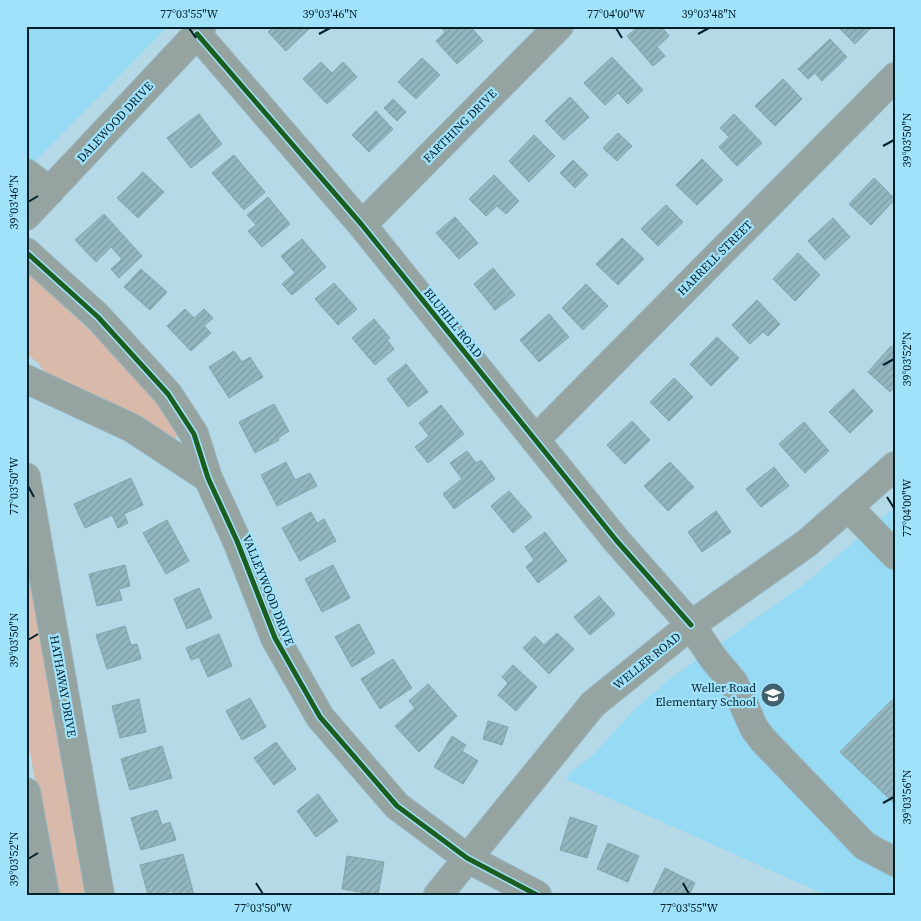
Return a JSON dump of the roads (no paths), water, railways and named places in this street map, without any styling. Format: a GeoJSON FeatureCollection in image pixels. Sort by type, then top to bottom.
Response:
{"type":"FeatureCollection","features":[{"type":"Feature","properties":{"kind":"street","name":"FARTHING DRIVE"},"geometry":{"type":"LineString","coordinates":[[362,226],[558,26]]}},
{"type":"Feature","properties":{"kind":"street","name":"BLUHILL ROAD"},"geometry":{"type":"LineString","coordinates":[[199,30],[362,226],[616,540],[691,626],[712,658],[734,683],[754,728],[763,740],[865,846],[895,862]]}},
{"type":"Feature","properties":{"kind":"street","name":"DALEWOOD DRIVE"},"geometry":{"type":"LineString","coordinates":[[26,216],[199,30]]}},
{"type":"Feature","properties":{"kind":"street","name":"HARRELL STREET"},"geometry":{"type":"LineString","coordinates":[[535,440],[895,77]]}},
{"type":"Feature","properties":{"kind":"street"},"geometry":{"type":"LineString","coordinates":[[26,173],[50,191]]}},
{"type":"Feature","properties":{"kind":"street","name":"VALLEYWOOD DRIVE"},"geometry":{"type":"LineString","coordinates":[[26,252],[98,317],[168,394],[194,434],[208,478],[237,541],[275,638],[320,717],[397,806],[467,858],[537,895]]}},
{"type":"Feature","properties":{"kind":"street"},"geometry":{"type":"LineString","coordinates":[[26,378],[132,428],[208,478]]}},
{"type":"Feature","properties":{"kind":"street","name":"WELLER ROAD"},"geometry":{"type":"LineString","coordinates":[[438,895],[594,704],[691,626],[807,542],[849,508],[895,466]]}},
{"type":"Feature","properties":{"kind":"street","name":"HATHAWAY DRIVE"},"geometry":{"type":"LineString","coordinates":[[26,476],[100,895]]}},
{"type":"Feature","properties":{"kind":"street"},"geometry":{"type":"LineString","coordinates":[[849,508],[895,556]]}},
{"type":"Feature","properties":{"kind":"street"},"geometry":{"type":"LineString","coordinates":[[26,792],[45,895]]}},
{"type":"Feature","properties":{"kind":"place","name":"Weller Road Elementary School"},"geometry":{"type":"Point","coordinates":[773,695]}}]}
